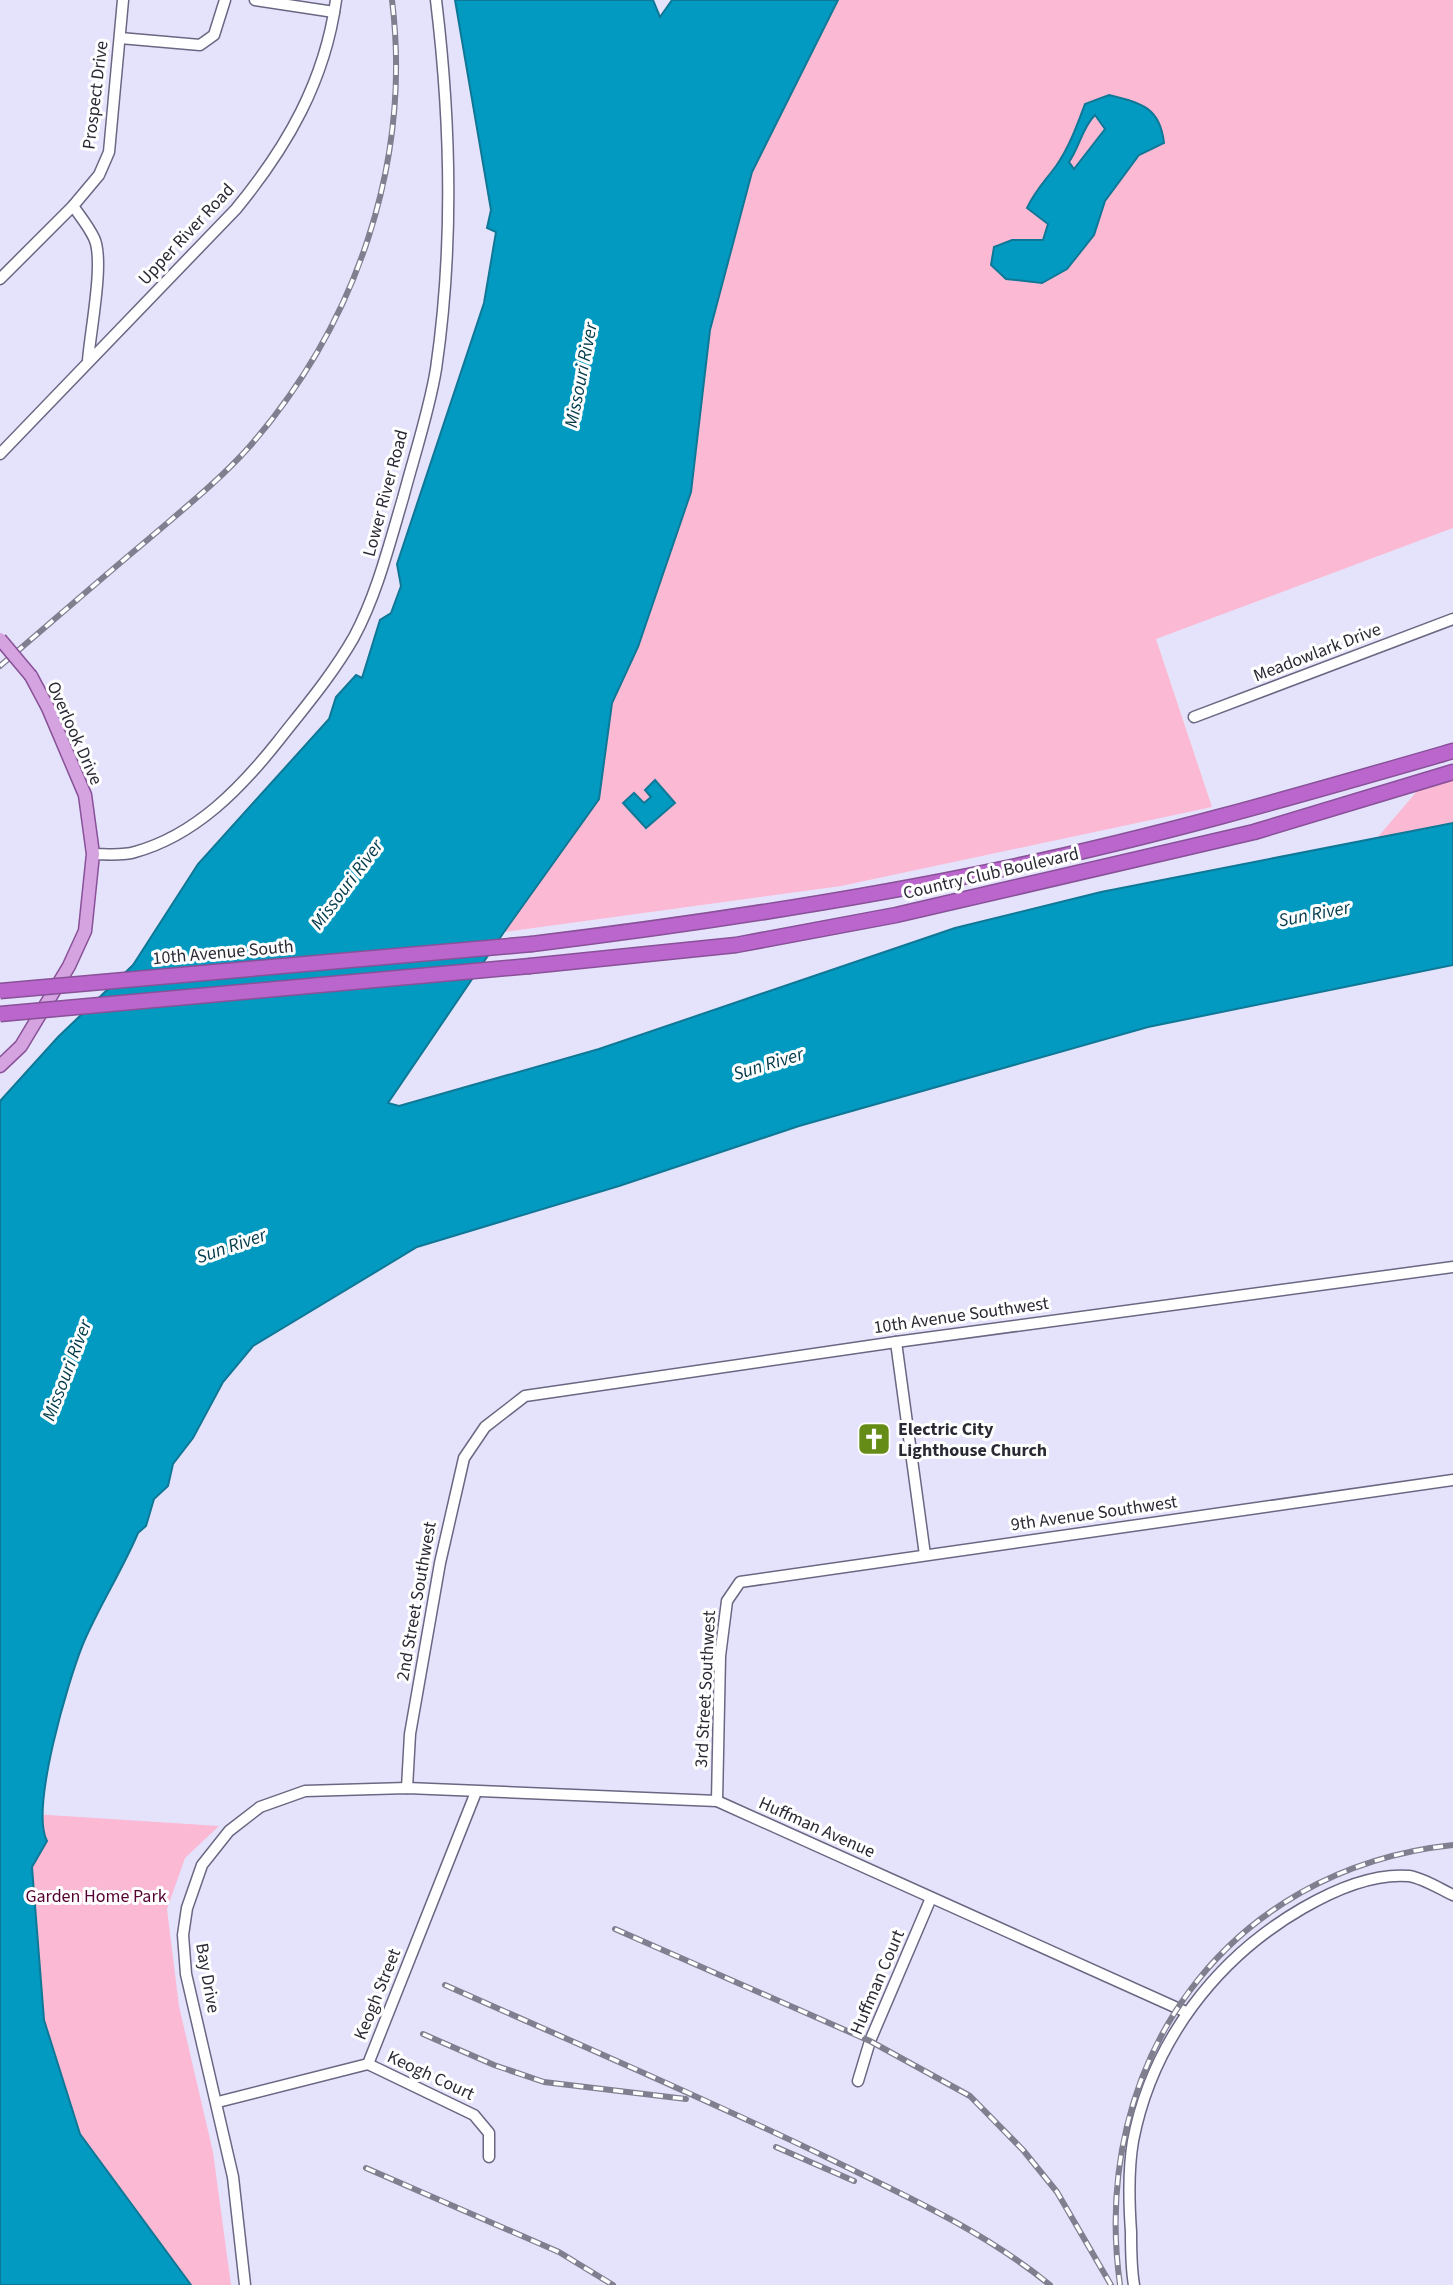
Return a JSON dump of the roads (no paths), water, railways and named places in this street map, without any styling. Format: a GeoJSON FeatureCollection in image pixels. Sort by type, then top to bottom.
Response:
{"type":"FeatureCollection","features":[{"type":"Feature","properties":{"kind":"highway","name":"Country Club Boulevard"},"geometry":{"type":"LineString","coordinates":[[532,944],[712,922],[1000,870],[1306,794],[1453,751]]}},
{"type":"Feature","properties":{"kind":"highway","name":"Country Club Boulevard"},"geometry":{"type":"LineString","coordinates":[[0,1014],[530,966],[736,944],[896,915],[1254,832],[1453,772]]}},
{"type":"Feature","properties":{"kind":"highway","name":"10th Avenue South"},"geometry":{"type":"LineString","coordinates":[[0,991],[532,944]]}},
{"type":"Feature","properties":{"kind":"main road","name":"Overlook Drive"},"geometry":{"type":"LineString","coordinates":[[0,639],[31,676],[48,708],[85,795],[93,854],[85,931],[69,966],[21,1046],[0,1066]]}},
{"type":"Feature","properties":{"kind":"street","name":"Prospect Drive"},"geometry":{"type":"LineString","coordinates":[[0,279],[73,206],[99,175],[109,152],[123,0]]}},
{"type":"Feature","properties":{"kind":"street"},"geometry":{"type":"LineString","coordinates":[[120,38],[200,44],[214,35],[225,0]]}},
{"type":"Feature","properties":{"kind":"street"},"geometry":{"type":"LineString","coordinates":[[256,0],[335,6]]}},
{"type":"Feature","properties":{"kind":"street","name":"Lower River Road"},"geometry":{"type":"LineString","coordinates":[[93,854],[133,853],[161,842],[200,822],[253,773],[334,670],[355,636],[382,571],[435,372],[446,284],[450,199],[444,71],[436,0]]}},
{"type":"Feature","properties":{"kind":"street","name":"Upper River Road"},"geometry":{"type":"LineString","coordinates":[[0,454],[236,209],[270,168],[308,100],[326,49],[335,6]]}},
{"type":"Feature","properties":{"kind":"street"},"geometry":{"type":"LineString","coordinates":[[73,206],[95,239],[100,264],[90,324],[88,361]]}},
{"type":"Feature","properties":{"kind":"street","name":"Meadowlark Drive"},"geometry":{"type":"LineString","coordinates":[[1194,717],[1453,619]]}},
{"type":"Feature","properties":{"kind":"street","name":"10th Avenue Southwest"},"geometry":{"type":"LineString","coordinates":[[485,1427],[517,1401],[538,1392],[1453,1267]]}},
{"type":"Feature","properties":{"kind":"street"},"geometry":{"type":"LineString","coordinates":[[896,1342],[925,1555]]}},
{"type":"Feature","properties":{"kind":"street","name":"2nd Street Southwest"},"geometry":{"type":"LineString","coordinates":[[407,1788],[410,1734],[456,1489],[464,1458],[485,1427]]}},
{"type":"Feature","properties":{"kind":"street","name":"9th Avenue Southwest"},"geometry":{"type":"LineString","coordinates":[[740,1583],[1453,1480]]}},
{"type":"Feature","properties":{"kind":"street","name":"3rd Street Southwest"},"geometry":{"type":"LineString","coordinates":[[718,1801],[720,1656],[727,1601],[740,1583]]}},
{"type":"Feature","properties":{"kind":"street","name":"Huffman Avenue"},"geometry":{"type":"LineString","coordinates":[[407,1788],[718,1801],[1186,2012]]}},
{"type":"Feature","properties":{"kind":"street","name":"Bay Drive"},"geometry":{"type":"LineString","coordinates":[[245,2285],[233,2177],[218,2102],[186,1974],[184,1948],[187,1908],[202,1865],[229,1831],[260,1807],[305,1791],[407,1788]]}},
{"type":"Feature","properties":{"kind":"street","name":"Keogh Street"},"geometry":{"type":"LineString","coordinates":[[218,2102],[368,2064],[476,1792]]}},
{"type":"Feature","properties":{"kind":"street"},"geometry":{"type":"LineString","coordinates":[[1134,2285],[1129,2210],[1133,2142],[1166,2048],[1186,2012],[1229,1964],[1284,1919],[1314,1901],[1378,1877],[1412,1876],[1453,1895]]}},
{"type":"Feature","properties":{"kind":"street","name":"Huffman Court"},"geometry":{"type":"LineString","coordinates":[[858,2081],[870,2041],[931,1898]]}},
{"type":"Feature","properties":{"kind":"street","name":"Keogh Court"},"geometry":{"type":"LineString","coordinates":[[368,2064],[474,2115],[489,2133],[489,2157]]}},
{"type":"Feature","properties":{"kind":"water"},"geometry":{"type":"Polygon","coordinates":[[[455,0],[653,0],[660,17],[672,0],[838,0],[752,172],[710,330],[691,492],[638,647],[612,703],[599,799],[504,932],[388,1103],[399,1106],[599,1049],[955,928],[1101,892],[1453,823],[1453,965],[1148,1027],[799,1126],[619,1186],[417,1247],[253,1346],[223,1382],[193,1438],[173,1464],[168,1486],[154,1499],[146,1526],[138,1533],[83,1644],[61,1714],[47,1774],[43,1825],[47,1841],[32,1867],[44,2020],[80,2134],[191,2285],[0,2285],[0,1101],[58,1037],[133,965],[198,864],[329,719],[336,697],[356,675],[362,678],[380,620],[391,613],[401,586],[397,564],[484,303],[496,232],[487,228],[491,210],[455,0]]]}},
{"type":"Feature","properties":{"kind":"water"},"geometry":{"type":"Polygon","coordinates":[[[1109,95],[1139,104],[1147,108],[1158,121],[1164,143],[1139,155],[1105,201],[1094,235],[1067,269],[1042,283],[1006,279],[991,265],[994,247],[1012,240],[1043,240],[1048,224],[1027,208],[1065,152],[1085,104],[1109,95]],[[1095,115],[1069,162],[1074,169],[1105,129],[1095,115]]]}},
{"type":"Feature","properties":{"kind":"water"},"geometry":{"type":"Polygon","coordinates":[[[655,780],[675,803],[646,828],[623,803],[634,793],[644,803],[651,797],[645,790],[655,780]]]}},
{"type":"Feature","properties":{"kind":"railway"},"geometry":{"type":"LineString","coordinates":[[0,666],[226,471],[250,446],[287,398],[320,348],[347,294],[368,238],[384,180],[393,121],[396,61],[392,0]]}},
{"type":"Feature","properties":{"kind":"railway"},"geometry":{"type":"LineString","coordinates":[[1120,2285],[1116,2203],[1127,2126],[1152,2055],[1190,1991],[1240,1936],[1301,1893],[1372,1862],[1453,1845]]}},
{"type":"Feature","properties":{"kind":"railway"},"geometry":{"type":"LineString","coordinates":[[615,1929],[870,2041],[970,2096],[1023,2150],[1057,2192],[1111,2285]]}},
{"type":"Feature","properties":{"kind":"railway"},"geometry":{"type":"LineString","coordinates":[[445,1985],[733,2113],[885,2186],[971,2231],[1050,2285]]}},
{"type":"Feature","properties":{"kind":"railway"},"geometry":{"type":"LineString","coordinates":[[423,2034],[494,2065],[544,2082],[686,2099]]}},
{"type":"Feature","properties":{"kind":"railway"},"geometry":{"type":"LineString","coordinates":[[776,2147],[854,2181]]}},
{"type":"Feature","properties":{"kind":"railway"},"geometry":{"type":"LineString","coordinates":[[366,2168],[559,2252],[613,2285]]}},
{"type":"Feature","properties":{"kind":"place","name":"Electric City Lighthouse Church"},"geometry":{"type":"Point","coordinates":[874,1439]}},
{"type":"Feature","properties":{"kind":"water label","name":"Missouri River"},"geometry":{"type":"Point","coordinates":[580,375]}},
{"type":"Feature","properties":{"kind":"water label","name":"Missouri River"},"geometry":{"type":"Point","coordinates":[346,884]}},
{"type":"Feature","properties":{"kind":"water label","name":"Sun River"},"geometry":{"type":"Point","coordinates":[1314,913]}},
{"type":"Feature","properties":{"kind":"water label","name":"Sun River"},"geometry":{"type":"Point","coordinates":[768,1063]}},
{"type":"Feature","properties":{"kind":"water label","name":"Sun River"},"geometry":{"type":"Point","coordinates":[231,1245]}},
{"type":"Feature","properties":{"kind":"water label","name":"Missouri River"},"geometry":{"type":"Point","coordinates":[66,1370]}},
{"type":"Feature","properties":{"kind":"park label","name":"Garden Home Park"},"geometry":{"type":"Point","coordinates":[96,1896]}}]}
